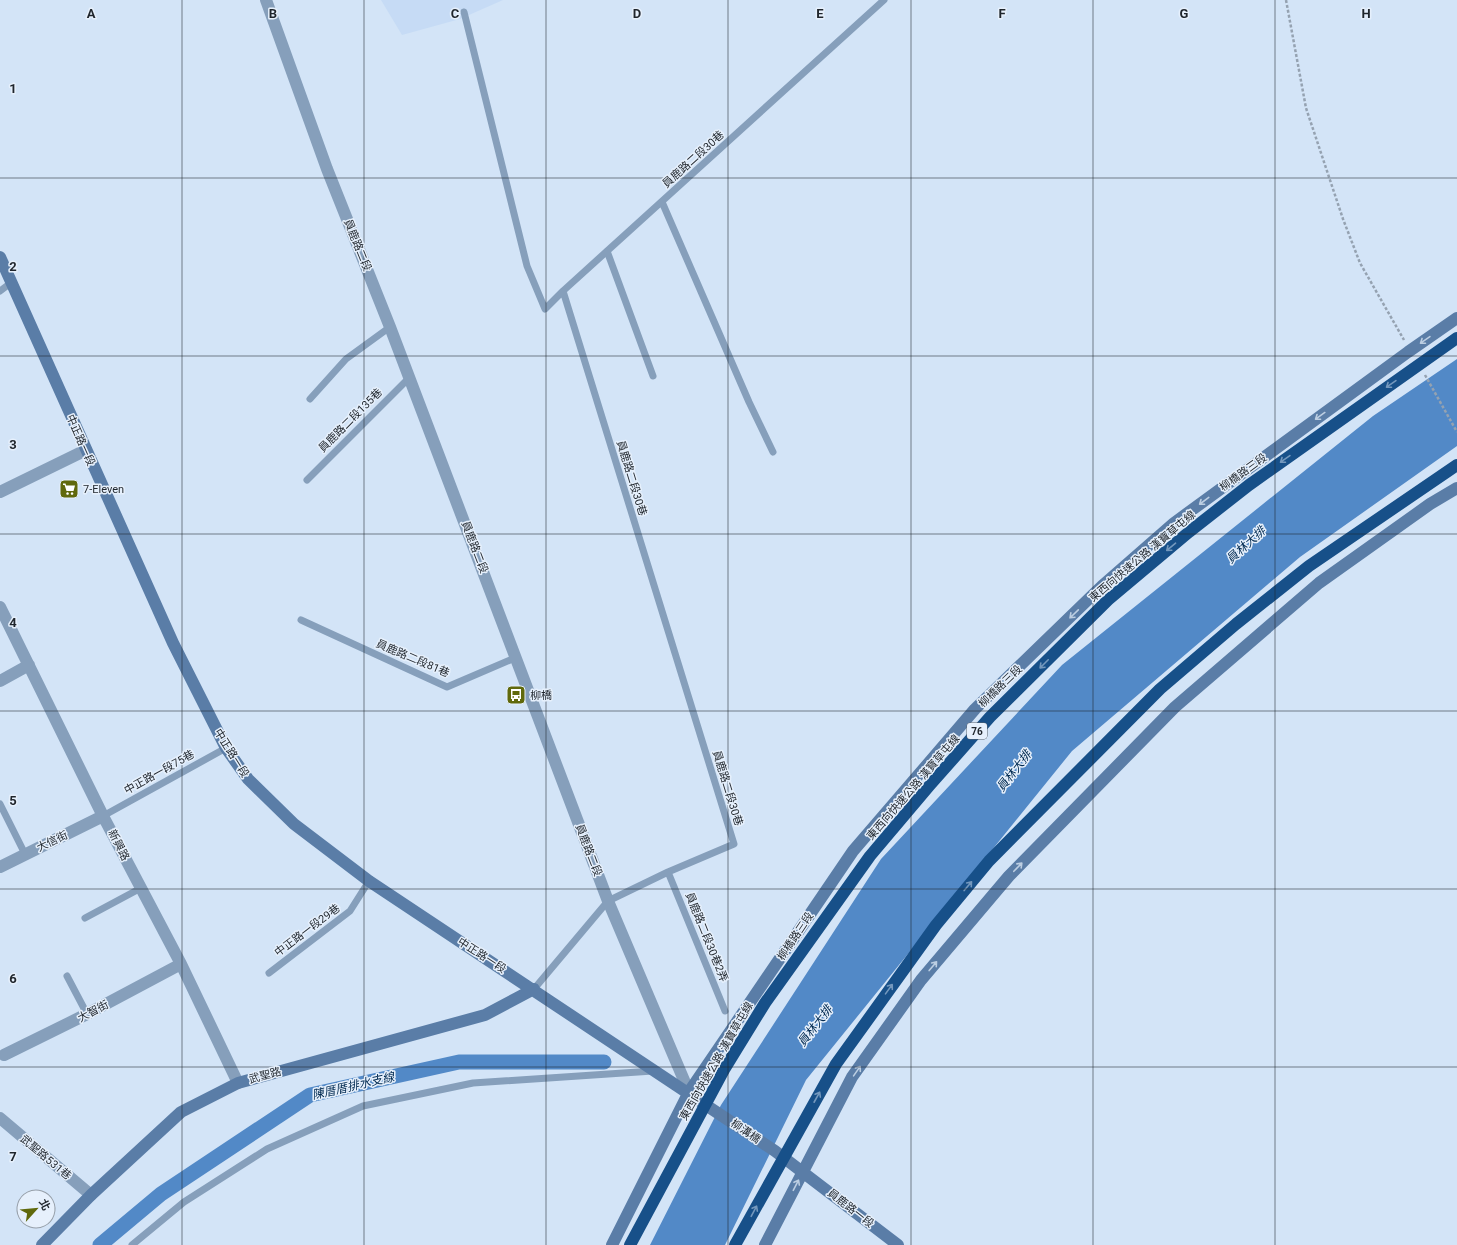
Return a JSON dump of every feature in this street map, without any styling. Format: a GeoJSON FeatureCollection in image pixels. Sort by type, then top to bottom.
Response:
{"type":"FeatureCollection","features":[{"type":"Feature","properties":{"kind":"highway","name":"東西向快速公路 漢寶草屯線"},"geometry":{"type":"LineString","coordinates":[[630,1245],[725,1068],[765,1003],[870,856],[990,717],[1108,600],[1189,532],[1248,485],[1457,338]]}},
{"type":"Feature","properties":{"kind":"highway"},"geometry":{"type":"LineString","coordinates":[[735,1245],[836,1064],[936,925],[989,861],[1160,689],[1236,624],[1309,566],[1457,465]]}},
{"type":"Feature","properties":{"kind":"main road","name":"中正路一段"},"geometry":{"type":"LineString","coordinates":[[0,257],[173,643],[226,748],[248,779],[294,824],[369,881],[689,1092]]}},
{"type":"Feature","properties":{"kind":"main road","name":"柳橋路三段"},"geometry":{"type":"LineString","coordinates":[[612,1245],[689,1092],[852,850],[975,709],[1102,586],[1174,523],[1410,350],[1457,318]]}},
{"type":"Feature","properties":{"kind":"main road"},"geometry":{"type":"LineString","coordinates":[[765,1245],[852,1077],[916,986],[1020,865],[1175,707],[1247,644],[1319,583],[1430,504],[1457,488]]}},
{"type":"Feature","properties":{"kind":"main road","name":"武聖路"},"geometry":{"type":"LineString","coordinates":[[42,1245],[91,1195],[181,1112],[238,1083],[485,1015],[534,989]]}},
{"type":"Feature","properties":{"kind":"main road","name":"柳溝橋"},"geometry":{"type":"LineString","coordinates":[[689,1092],[803,1171]]}},
{"type":"Feature","properties":{"kind":"main road","name":"員鹿路一段"},"geometry":{"type":"LineString","coordinates":[[803,1171],[898,1245]]}},
{"type":"Feature","properties":{"kind":"street","name":"員鹿路二段"},"geometry":{"type":"LineString","coordinates":[[266,0],[327,169],[410,377],[608,901],[689,1092]]}},
{"type":"Feature","properties":{"kind":"street"},"geometry":{"type":"LineString","coordinates":[[0,492],[86,450]]}},
{"type":"Feature","properties":{"kind":"street","name":"新興路"},"geometry":{"type":"LineString","coordinates":[[0,607],[104,816],[181,964],[238,1083]]}},
{"type":"Feature","properties":{"kind":"street"},"geometry":{"type":"LineString","coordinates":[[0,681],[29,666]]}},
{"type":"Feature","properties":{"kind":"street","name":"大信街"},"geometry":{"type":"LineString","coordinates":[[0,867],[104,816]]}},
{"type":"Feature","properties":{"kind":"street","name":"大智街"},"geometry":{"type":"LineString","coordinates":[[4,1055],[87,1014],[181,964]]}},
{"type":"Feature","properties":{"kind":"street","name":"武聖路531巷"},"geometry":{"type":"LineString","coordinates":[[0,1118],[91,1195]]}},
{"type":"Feature","properties":{"kind":"lane","name":"員鹿路二段30巷"},"geometry":{"type":"LineString","coordinates":[[534,989],[608,901],[668,872],[734,844],[563,292],[607,250],[662,202],[884,0]]}},
{"type":"Feature","properties":{"kind":"lane"},"geometry":{"type":"LineString","coordinates":[[464,12],[527,266],[545,309],[563,292]]}},
{"type":"Feature","properties":{"kind":"lane"},"geometry":{"type":"LineString","coordinates":[[662,202],[749,402],[773,452]]}},
{"type":"Feature","properties":{"kind":"lane"},"geometry":{"type":"LineString","coordinates":[[607,250],[654,376]]}},
{"type":"Feature","properties":{"kind":"lane"},"geometry":{"type":"LineString","coordinates":[[0,291],[12,282]]}},
{"type":"Feature","properties":{"kind":"lane"},"geometry":{"type":"LineString","coordinates":[[310,400],[346,359],[390,326]]}},
{"type":"Feature","properties":{"kind":"lane","name":"員鹿路二段135巷"},"geometry":{"type":"LineString","coordinates":[[307,480],[410,377]]}},
{"type":"Feature","properties":{"kind":"lane","name":"員鹿路二段81巷"},"geometry":{"type":"LineString","coordinates":[[301,620],[447,687],[517,657]]}},
{"type":"Feature","properties":{"kind":"lane","name":"中正路一段75巷"},"geometry":{"type":"LineString","coordinates":[[104,816],[226,748]]}},
{"type":"Feature","properties":{"kind":"lane"},"geometry":{"type":"LineString","coordinates":[[0,804],[25,854]]}},
{"type":"Feature","properties":{"kind":"lane","name":"員鹿路二段30巷2弄"},"geometry":{"type":"LineString","coordinates":[[668,872],[725,1011]]}},
{"type":"Feature","properties":{"kind":"lane","name":"中正路一段29巷"},"geometry":{"type":"LineString","coordinates":[[269,973],[350,911],[369,881]]}},
{"type":"Feature","properties":{"kind":"lane"},"geometry":{"type":"LineString","coordinates":[[85,918],[141,888]]}},
{"type":"Feature","properties":{"kind":"lane"},"geometry":{"type":"LineString","coordinates":[[67,976],[87,1014]]}},
{"type":"Feature","properties":{"kind":"lane"},"geometry":{"type":"LineString","coordinates":[[132,1245],[184,1202],[267,1149],[363,1106],[473,1083],[654,1070]]}},
{"type":"Feature","properties":{"kind":"path"},"geometry":{"type":"LineString","coordinates":[[1286,0],[1306,108],[1343,219],[1360,263],[1410,350]]}},
{"type":"Feature","properties":{"kind":"path"},"geometry":{"type":"LineString","coordinates":[[1422,370],[1457,432]]}},
{"type":"Feature","properties":{"kind":"shaded area"},"geometry":{"type":"Polygon","coordinates":[[[381,0],[503,0],[460,19],[402,35],[381,0]]]}},
{"type":"Feature","properties":{"kind":"water","name":"員林大排"},"geometry":{"type":"Polygon","coordinates":[[[1457,359],[1457,446],[1300,557],[1072,751],[806,1080],[725,1245],[650,1245],[721,1105],[881,859],[1062,665],[1373,416],[1457,359]]]}},
{"type":"Feature","properties":{"kind":"waterway","name":"陳厝厝排水支線"},"geometry":{"type":"LineString","coordinates":[[100,1245],[161,1194],[310,1095],[459,1062],[604,1062]]}},
{"type":"Feature","properties":{"kind":"place","name":"7-Eleven"},"geometry":{"type":"Point","coordinates":[69,489]}},
{"type":"Feature","properties":{"kind":"place","name":"柳橋"},"geometry":{"type":"Point","coordinates":[516,695]}}]}
